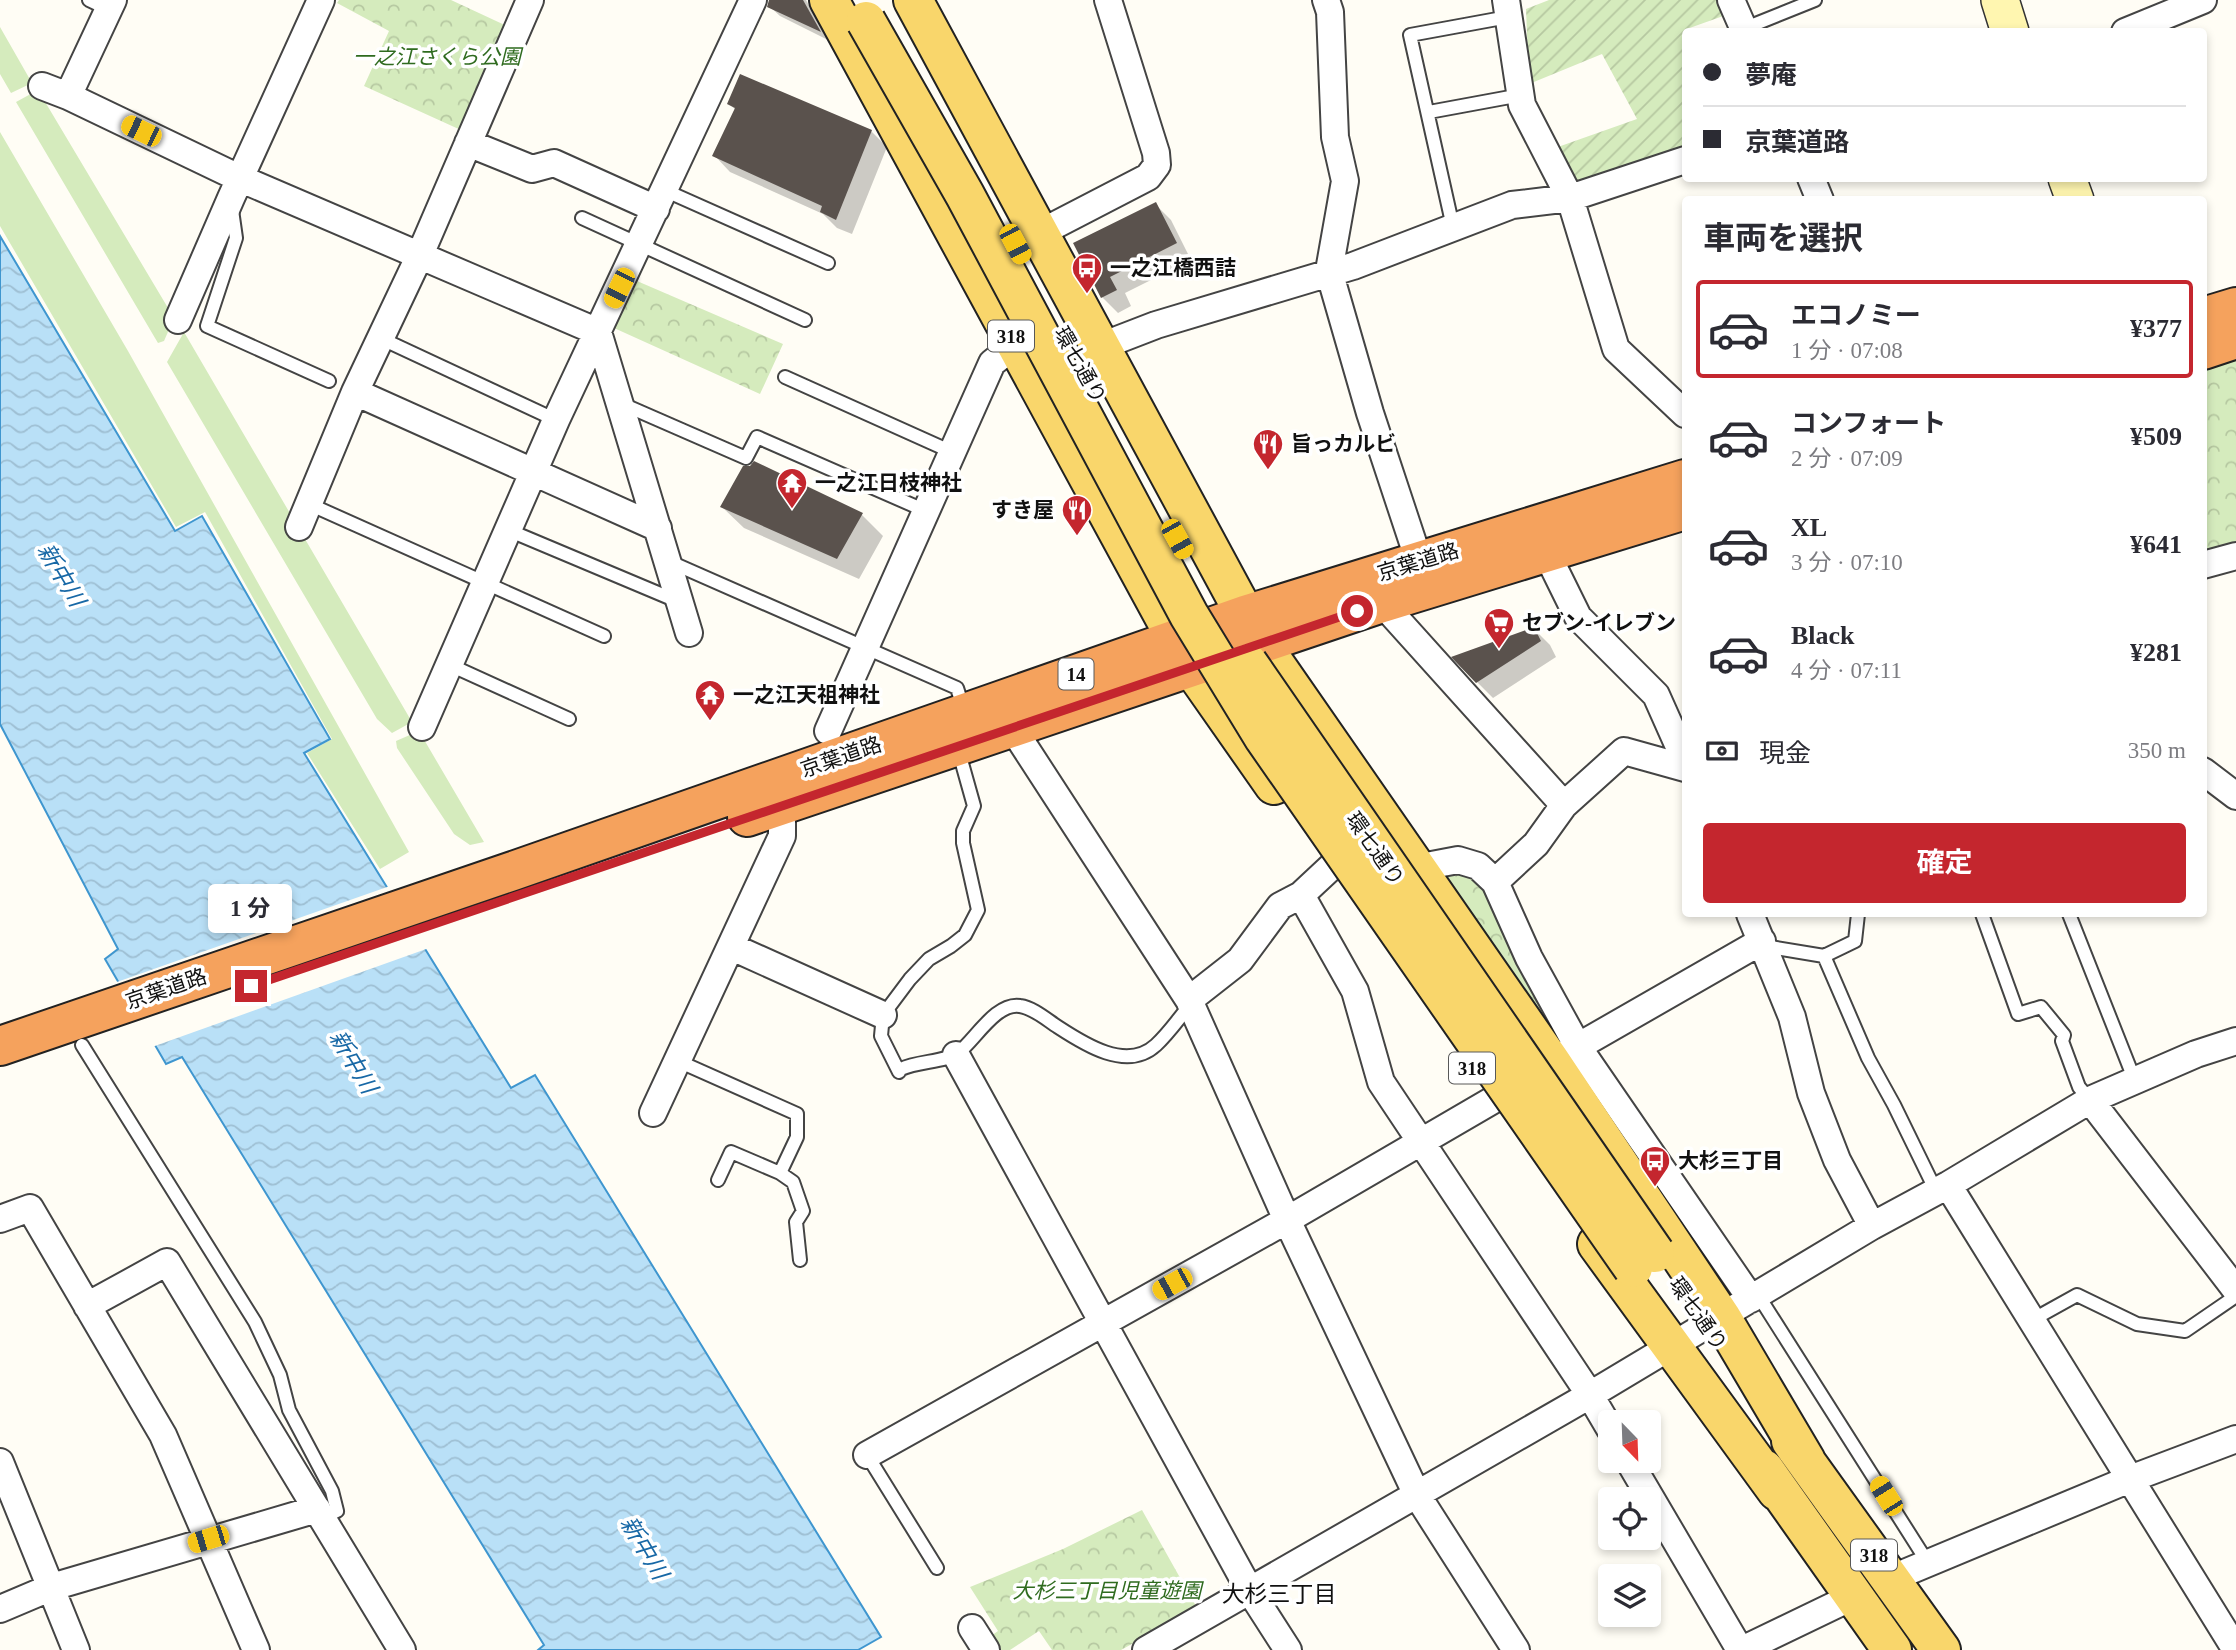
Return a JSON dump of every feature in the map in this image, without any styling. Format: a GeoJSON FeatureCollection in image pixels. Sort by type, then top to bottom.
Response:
{"type":"FeatureCollection","features":[{"type":"Feature","properties":{"kind":"highway"},"geometry":{"type":"LineString","coordinates":[[2207,316],[2236,307]]}},
{"type":"Feature","properties":{"kind":"highway"},"geometry":{"type":"LineString","coordinates":[[2207,348],[2236,339]]}},
{"type":"Feature","properties":{"kind":"highway","name":"京葉道路"},"geometry":{"type":"LineString","coordinates":[[0,1073],[85,1035],[477,895],[1253,630],[1419,561],[1682,480]]}},
{"type":"Feature","properties":{"kind":"highway","name":"京葉道路"},"geometry":{"type":"LineString","coordinates":[[1253,630],[1382,603],[1682,511]]}},
{"type":"Feature","properties":{"kind":"highway","name":"京葉道路"},"geometry":{"type":"LineString","coordinates":[[477,895],[775,808],[961,730],[1013,729],[1184,653]]}},
{"type":"Feature","properties":{"kind":"highway","name":"京葉道路"},"geometry":{"type":"LineString","coordinates":[[0,1046],[85,1035]]}},
{"type":"Feature","properties":{"kind":"main road","name":"318"},"geometry":{"type":"LineString","coordinates":[[829,0],[1184,653],[1493,1100],[1715,1321],[1806,1461],[1941,1650]]}},
{"type":"Feature","properties":{"kind":"main road"},"geometry":{"type":"LineString","coordinates":[[881,6],[1038,234],[1253,630],[1416,868],[1564,1055],[1715,1321]]}},
{"type":"Feature","properties":{"kind":"main road","name":"環七通り"},"geometry":{"type":"LineString","coordinates":[[881,6],[1218,616],[1260,684],[1644,1260],[1715,1321]]}},
{"type":"Feature","properties":{"kind":"main road","name":"318"},"geometry":{"type":"LineString","coordinates":[[1715,1321],[1777,1491],[1892,1650]]}},
{"type":"Feature","properties":{"kind":"street"},"geometry":{"type":"LineString","coordinates":[[304,516],[355,392],[419,257],[530,0]]}},
{"type":"Feature","properties":{"kind":"street"},"geometry":{"type":"LineString","coordinates":[[422,727],[556,420],[753,0]]}},
{"type":"Feature","properties":{"kind":"street"},"geometry":{"type":"LineString","coordinates":[[1038,234],[1148,177],[1157,165],[1156,153],[1108,0]]}},
{"type":"Feature","properties":{"kind":"street"},"geometry":{"type":"LineString","coordinates":[[1326,0],[1330,12],[1335,137],[1345,181],[1329,271],[1370,413],[1419,561]]}},
{"type":"Feature","properties":{"kind":"street"},"geometry":{"type":"LineString","coordinates":[[1731,0],[1743,28]]}},
{"type":"Feature","properties":{"kind":"street"},"geometry":{"type":"LineString","coordinates":[[2000,0],[2009,28]]}},
{"type":"Feature","properties":{"kind":"street"},"geometry":{"type":"LineString","coordinates":[[2135,28],[2203,0]]}},
{"type":"Feature","properties":{"kind":"street"},"geometry":{"type":"LineString","coordinates":[[178,320],[315,2]]}},
{"type":"Feature","properties":{"kind":"street"},"geometry":{"type":"LineString","coordinates":[[68,96],[103,3]]}},
{"type":"Feature","properties":{"kind":"street"},"geometry":{"type":"LineString","coordinates":[[1507,9],[1522,105],[1570,198],[1616,349],[1682,411]]}},
{"type":"Feature","properties":{"kind":"street"},"geometry":{"type":"LineString","coordinates":[[42,86],[68,96],[235,188],[419,257],[598,332]]}},
{"type":"Feature","properties":{"kind":"street"},"geometry":{"type":"LineString","coordinates":[[468,143],[532,169],[554,163],[660,200]]}},
{"type":"Feature","properties":{"kind":"street"},"geometry":{"type":"LineString","coordinates":[[1099,347],[1156,325],[1353,266],[1512,205],[1570,198],[1682,161]]}},
{"type":"Feature","properties":{"kind":"street"},"geometry":{"type":"LineString","coordinates":[[598,332],[690,633]]}},
{"type":"Feature","properties":{"kind":"street"},"geometry":{"type":"LineString","coordinates":[[828,731],[992,363],[1016,344]]}},
{"type":"Feature","properties":{"kind":"street"},"geometry":{"type":"LineString","coordinates":[[355,392],[658,528]]}},
{"type":"Feature","properties":{"kind":"street"},"geometry":{"type":"LineString","coordinates":[[1546,552],[1578,617],[1656,695],[1682,753]]}},
{"type":"Feature","properties":{"kind":"street"},"geometry":{"type":"LineString","coordinates":[[2207,564],[2236,556]]}},
{"type":"Feature","properties":{"kind":"street"},"geometry":{"type":"LineString","coordinates":[[1382,603],[1564,805]]}},
{"type":"Feature","properties":{"kind":"street"},"geometry":{"type":"LineString","coordinates":[[1013,729],[1190,1002],[1287,1220],[1417,1495],[1516,1650]]}},
{"type":"Feature","properties":{"kind":"street"},"geometry":{"type":"LineString","coordinates":[[1495,882],[1536,844],[1564,805],[1624,751],[1682,767]]}},
{"type":"Feature","properties":{"kind":"street"},"geometry":{"type":"LineString","coordinates":[[653,1113],[782,836],[782,822],[775,808]]}},
{"type":"Feature","properties":{"kind":"street"},"geometry":{"type":"LineString","coordinates":[[1416,868],[1458,860],[1478,866],[1495,882],[1528,958],[1564,1055],[1763,944]]}},
{"type":"Feature","properties":{"kind":"street"},"geometry":{"type":"LineString","coordinates":[[1190,1002],[1240,960],[1280,906],[1301,895],[1331,867]]}},
{"type":"Feature","properties":{"kind":"street"},"geometry":{"type":"LineString","coordinates":[[1301,895],[1356,991],[1381,1083],[1599,1410]]}},
{"type":"Feature","properties":{"kind":"street"},"geometry":{"type":"LineString","coordinates":[[1751,917],[1792,1017],[1811,1093],[1837,1160],[1872,1226]]}},
{"type":"Feature","properties":{"kind":"street"},"geometry":{"type":"LineString","coordinates":[[732,947],[883,1015]]}},
{"type":"Feature","properties":{"kind":"street"},"geometry":{"type":"LineString","coordinates":[[1146,1650],[1590,1395],[1872,1226],[1942,1188],[2090,1100],[2196,1054],[2236,1041]]}},
{"type":"Feature","properties":{"kind":"street"},"geometry":{"type":"LineString","coordinates":[[956,1055],[1250,1591],[1288,1650]]}},
{"type":"Feature","properties":{"kind":"street"},"geometry":{"type":"LineString","coordinates":[[867,1455],[1287,1220],[1493,1100]]}},
{"type":"Feature","properties":{"kind":"street"},"geometry":{"type":"LineString","coordinates":[[2090,1100],[2236,1290]]}},
{"type":"Feature","properties":{"kind":"street"},"geometry":{"type":"LineString","coordinates":[[1942,1188],[2032,1320],[2236,1650]]}},
{"type":"Feature","properties":{"kind":"street"},"geometry":{"type":"LineString","coordinates":[[0,1219],[30,1208],[163,1436],[256,1650]]}},
{"type":"Feature","properties":{"kind":"street"},"geometry":{"type":"LineString","coordinates":[[87,1306],[167,1262],[402,1650]]}},
{"type":"Feature","properties":{"kind":"street"},"geometry":{"type":"LineString","coordinates":[[1890,1579],[2130,1479],[2236,1439]]}},
{"type":"Feature","properties":{"kind":"street"},"geometry":{"type":"LineString","coordinates":[[0,1462],[76,1650]]}},
{"type":"Feature","properties":{"kind":"street"},"geometry":{"type":"LineString","coordinates":[[1637,1474],[1741,1650],[1854,1596]]}},
{"type":"Feature","properties":{"kind":"street"},"geometry":{"type":"LineString","coordinates":[[0,1609],[52,1587],[208,1539],[321,1513]]}},
{"type":"Feature","properties":{"kind":"lane"},"geometry":{"type":"LineString","coordinates":[[1749,28],[1815,0]]}},
{"type":"Feature","properties":{"kind":"lane"},"geometry":{"type":"LineString","coordinates":[[1453,228],[1410,35],[1507,9]]}},
{"type":"Feature","properties":{"kind":"lane"},"geometry":{"type":"LineString","coordinates":[[1429,112],[1521,95]]}},
{"type":"Feature","properties":{"kind":"lane"},"geometry":{"type":"LineString","coordinates":[[235,188],[236,238],[207,327],[329,381]]}},
{"type":"Feature","properties":{"kind":"lane"},"geometry":{"type":"LineString","coordinates":[[660,200],[828,263]]}},
{"type":"Feature","properties":{"kind":"lane"},"geometry":{"type":"LineString","coordinates":[[582,218],[806,320]]}},
{"type":"Feature","properties":{"kind":"lane"},"geometry":{"type":"LineString","coordinates":[[380,338],[556,420]]}},
{"type":"Feature","properties":{"kind":"lane"},"geometry":{"type":"LineString","coordinates":[[785,377],[953,452]]}},
{"type":"Feature","properties":{"kind":"lane"},"geometry":{"type":"LineString","coordinates":[[620,403],[746,458],[757,437],[926,511]]}},
{"type":"Feature","properties":{"kind":"lane"},"geometry":{"type":"LineString","coordinates":[[304,516],[485,582],[604,636]]}},
{"type":"Feature","properties":{"kind":"lane"},"geometry":{"type":"LineString","coordinates":[[508,530],[680,603]]}},
{"type":"Feature","properties":{"kind":"lane"},"geometry":{"type":"LineString","coordinates":[[668,561],[957,688],[974,806],[963,831],[963,843],[978,911],[965,935],[929,959],[909,979],[883,1015],[881,1037],[900,1070],[910,1064],[956,1055],[998,1013],[1009,1007],[1021,1006],[1086,1045],[1109,1053],[1138,1055],[1156,1045],[1190,1002]]}},
{"type":"Feature","properties":{"kind":"lane"},"geometry":{"type":"LineString","coordinates":[[450,664],[569,719]]}},
{"type":"Feature","properties":{"kind":"lane"},"geometry":{"type":"LineString","coordinates":[[1763,944],[1824,956],[1855,941],[1858,917]]}},
{"type":"Feature","properties":{"kind":"lane"},"geometry":{"type":"LineString","coordinates":[[1983,917],[2018,1013],[2041,1007],[2064,1035],[2062,1041],[2079,1087],[2090,1100]]}},
{"type":"Feature","properties":{"kind":"lane"},"geometry":{"type":"LineString","coordinates":[[2070,917],[2135,1081]]}},
{"type":"Feature","properties":{"kind":"lane"},"geometry":{"type":"LineString","coordinates":[[1824,956],[1868,1058],[1942,1188]]}},
{"type":"Feature","properties":{"kind":"lane"},"geometry":{"type":"LineString","coordinates":[[85,1035],[255,1322],[280,1375],[289,1410],[332,1491],[337,1511],[321,1513]]}},
{"type":"Feature","properties":{"kind":"lane"},"geometry":{"type":"LineString","coordinates":[[678,1061],[797,1114],[797,1137],[780,1173]]}},
{"type":"Feature","properties":{"kind":"lane"},"geometry":{"type":"LineString","coordinates":[[718,1180],[732,1152],[780,1173],[793,1182],[803,1211],[796,1222],[800,1260]]}},
{"type":"Feature","properties":{"kind":"lane"},"geometry":{"type":"LineString","coordinates":[[2032,1320],[2077,1295],[2137,1324],[2185,1331],[2236,1296]]}},
{"type":"Feature","properties":{"kind":"lane"},"geometry":{"type":"LineString","coordinates":[[1715,1321],[1928,1563]]}},
{"type":"Feature","properties":{"kind":"lane"},"geometry":{"type":"LineString","coordinates":[[867,1455],[937,1568]]}},
{"type":"Feature","properties":{"kind":"green space","name":"一之江さくら公園"},"geometry":{"type":"Polygon","coordinates":[[[339,0],[451,0],[509,27],[463,131],[364,86],[389,31],[337,3],[339,0]]]}},
{"type":"Feature","properties":{"kind":"green space"},"geometry":{"type":"Polygon","coordinates":[[[1549,0],[1720,0],[1726,15],[1690,28],[1682,28],[1682,148],[1573,182],[1555,148],[1637,119],[1602,54],[1529,84],[1526,9],[1549,0]]]}},
{"type":"Feature","properties":{"kind":"green space"},"geometry":{"type":"Polygon","coordinates":[[[0,27],[32,83],[11,93],[0,74],[0,27]]]}},
{"type":"Feature","properties":{"kind":"green space"},"geometry":{"type":"Polygon","coordinates":[[[38,90],[174,318],[164,341],[158,343],[16,102],[38,90]]]}},
{"type":"Feature","properties":{"kind":"green space"},"geometry":{"type":"Polygon","coordinates":[[[0,132],[128,351],[409,852],[380,869],[307,753],[332,739],[205,512],[176,527],[0,226],[0,132]]]}},
{"type":"Feature","properties":{"kind":"green space"},"geometry":{"type":"Polygon","coordinates":[[[637,281],[783,344],[760,394],[614,328],[637,281]]]}},
{"type":"Feature","properties":{"kind":"green space"},"geometry":{"type":"Polygon","coordinates":[[[184,332],[412,722],[392,733],[377,719],[167,362],[184,332]]]}},
{"type":"Feature","properties":{"kind":"green space"},"geometry":{"type":"Polygon","coordinates":[[[2236,348],[2236,552],[2207,561],[2207,359],[2236,348]]]}},
{"type":"Feature","properties":{"kind":"green space"},"geometry":{"type":"Polygon","coordinates":[[[419,731],[484,842],[470,845],[454,834],[397,748],[396,741],[419,731]]]}},
{"type":"Feature","properties":{"kind":"green space"},"geometry":{"type":"Polygon","coordinates":[[[1453,866],[1491,887],[1573,1045],[1555,1054],[1428,870],[1453,866]]]}},
{"type":"Feature","properties":{"kind":"green space","name":"大杉三丁目児童遊園"},"geometry":{"type":"Polygon","coordinates":[[[1142,1510],[1197,1608],[1121,1650],[1052,1650],[1039,1631],[1010,1650],[1000,1650],[991,1636],[998,1631],[970,1587],[1063,1549],[1142,1510]]]}},
{"type":"Feature","properties":{"kind":"water","name":"新中川"},"geometry":{"type":"Polygon","coordinates":[[[0,236],[175,531],[202,516],[330,739],[304,753],[511,1088],[535,1075],[881,1637],[858,1650],[538,1650],[544,1645],[182,1057],[166,1064],[105,959],[118,949],[0,724],[0,236]]]}},
{"type":"Feature","properties":{"kind":"pier"},"geometry":{"type":"Polygon","coordinates":[[[390,886],[429,948],[152,1047],[114,983],[390,886]]]}},
{"type":"Feature","properties":{"kind":"building"},"geometry":{"type":"Polygon","coordinates":[[[769,0],[803,0],[821,32],[767,7],[769,0]]]}},
{"type":"Feature","properties":{"kind":"building"},"geometry":{"type":"Polygon","coordinates":[[[740,74],[872,130],[836,220],[820,212],[822,206],[712,156],[735,108],[727,104],[740,74]]]}},
{"type":"Feature","properties":{"kind":"building"},"geometry":{"type":"Polygon","coordinates":[[[1156,202],[1177,243],[1110,277],[1117,290],[1101,298],[1073,243],[1156,202]]]}},
{"type":"Feature","properties":{"kind":"building","name":"一之江日枝神社"},"geometry":{"type":"Polygon","coordinates":[[[754,461],[863,513],[837,559],[720,507],[743,466],[750,466],[754,461]]]}},
{"type":"Feature","properties":{"kind":"building","name":"セブン-イレブン"},"geometry":{"type":"Polygon","coordinates":[[[1534,627],[1541,641],[1476,683],[1451,657],[1534,627]]]}},
{"type":"Feature","properties":{"kind":"place","name":"一之江橋西詰"},"geometry":{"type":"Point","coordinates":[1087,295]}},
{"type":"Feature","properties":{"kind":"place","name":"旨っカルビ"},"geometry":{"type":"Point","coordinates":[1268,471]}},
{"type":"Feature","properties":{"kind":"place","name":"一之江日枝神社"},"geometry":{"type":"Point","coordinates":[792,510]}},
{"type":"Feature","properties":{"kind":"place","name":"すき屋"},"geometry":{"type":"Point","coordinates":[1077,537]}},
{"type":"Feature","properties":{"kind":"place","name":"セブン-イレブン"},"geometry":{"type":"Point","coordinates":[1499,650]}},
{"type":"Feature","properties":{"kind":"place","name":"一之江天祖神社"},"geometry":{"type":"Point","coordinates":[710,722]}},
{"type":"Feature","properties":{"kind":"place","name":"大杉三丁目"},"geometry":{"type":"Point","coordinates":[1655,1188]}},
{"type":"Feature","properties":{"kind":"district","name":"大杉三丁目"},"geometry":{"type":"Point","coordinates":[1279,1594]}},
{"type":"Feature","properties":{"kind":"route"},"geometry":{"type":"LineString","coordinates":[[251,986],[1357,611]]}}]}
